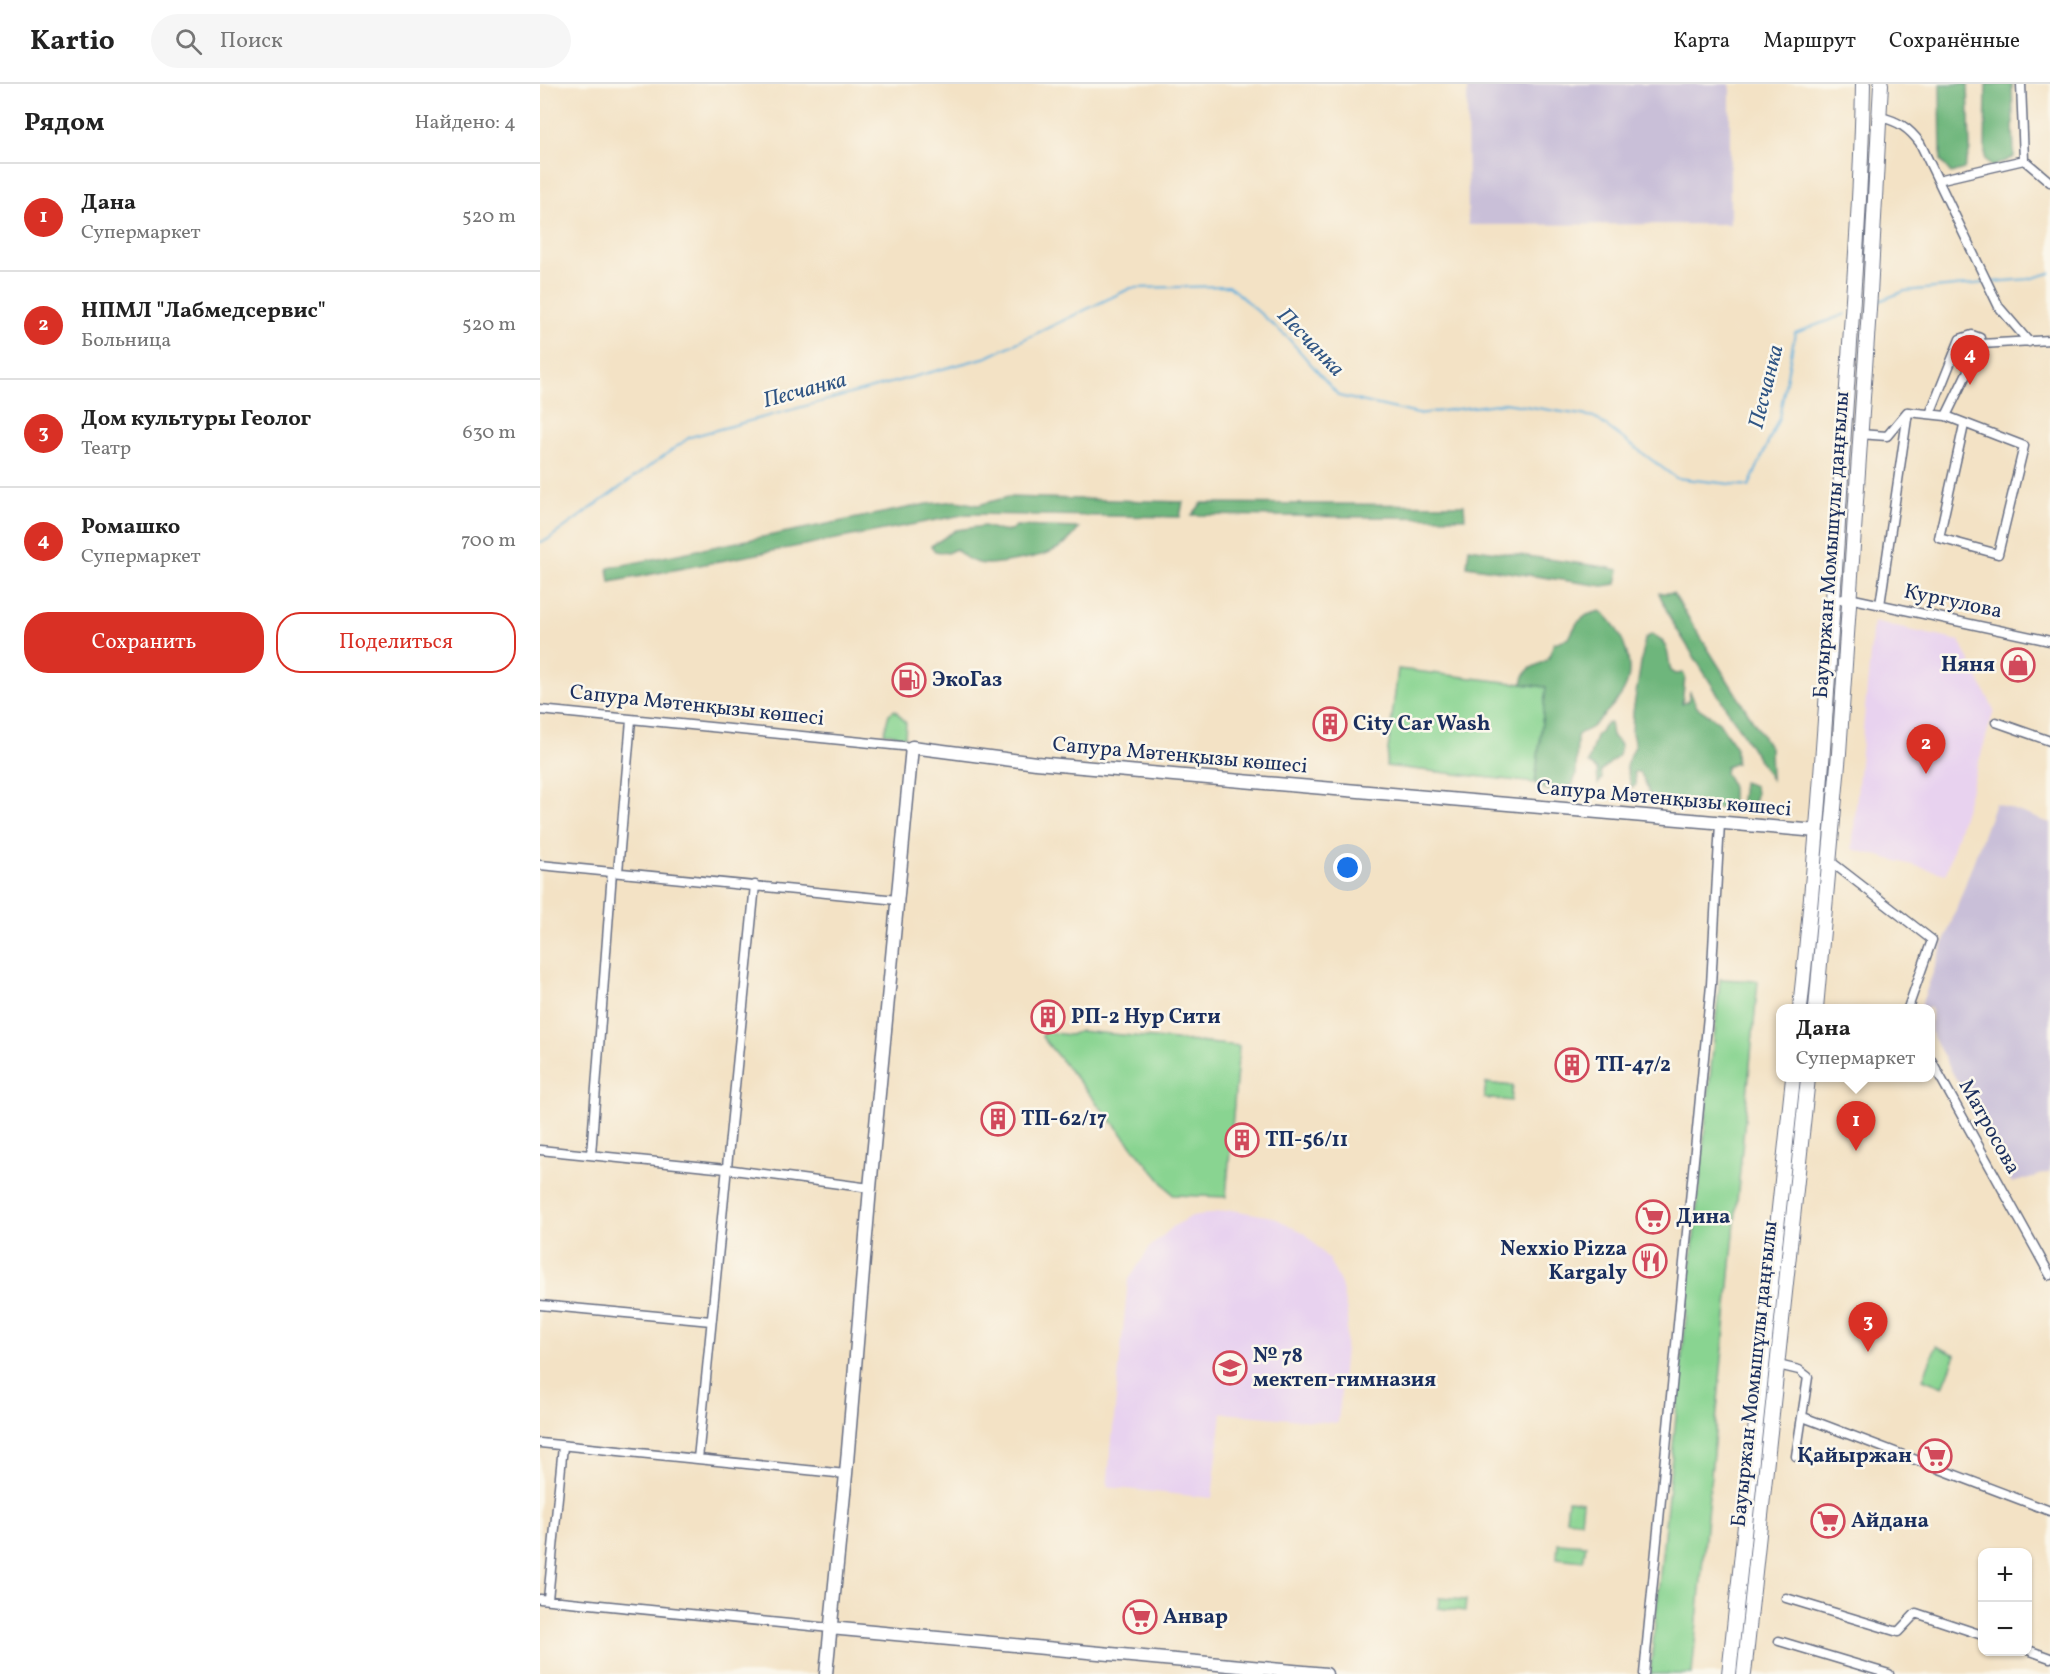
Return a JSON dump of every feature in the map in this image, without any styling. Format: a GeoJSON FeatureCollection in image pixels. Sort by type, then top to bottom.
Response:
{"type":"FeatureCollection","features":[{"type":"Feature","properties":{"kind":"main road","name":"Бауыржан Момышұлы даңғылы"},"geometry":{"type":"LineString","coordinates":[[1800,1004],[1817,831],[1833,601],[1853,297],[1863,84]]}},
{"type":"Feature","properties":{"kind":"main road","name":"Бауыржан Момышұлы даңғылы"},"geometry":{"type":"LineString","coordinates":[[1816,1004],[1833,832],[1870,294],[1881,84]]}},
{"type":"Feature","properties":{"kind":"main road"},"geometry":{"type":"LineString","coordinates":[[1859,176],[1877,177]]}},
{"type":"Feature","properties":{"kind":"main road"},"geometry":{"type":"LineString","coordinates":[[1817,831],[1833,832]]}},
{"type":"Feature","properties":{"kind":"main road"},"geometry":{"type":"LineString","coordinates":[[1807,945],[1823,948]]}},
{"type":"Feature","properties":{"kind":"main road","name":"Бауыржан Момышұлы даңғылы"},"geometry":{"type":"LineString","coordinates":[[1729,1674],[1791,1082]]}},
{"type":"Feature","properties":{"kind":"main road","name":"Бауыржан Момышұлы даңғылы"},"geometry":{"type":"LineString","coordinates":[[1744,1674],[1807,1082]]}},
{"type":"Feature","properties":{"kind":"main road"},"geometry":{"type":"LineString","coordinates":[[1747,1498],[1763,1500]]}},
{"type":"Feature","properties":{"kind":"street"},"geometry":{"type":"LineString","coordinates":[[2021,84],[2024,160],[2050,182]]}},
{"type":"Feature","properties":{"kind":"street"},"geometry":{"type":"LineString","coordinates":[[1880,117],[1894,120],[1910,129],[1920,142],[2000,307],[2029,342]]}},
{"type":"Feature","properties":{"kind":"street"},"geometry":{"type":"LineString","coordinates":[[1938,180],[2024,160]]}},
{"type":"Feature","properties":{"kind":"street"},"geometry":{"type":"LineString","coordinates":[[1930,414],[1960,339],[1972,335],[1980,338],[1981,344],[1946,416]]}},
{"type":"Feature","properties":{"kind":"street"},"geometry":{"type":"LineString","coordinates":[[1981,344],[2050,340]]}},
{"type":"Feature","properties":{"kind":"street"},"geometry":{"type":"LineString","coordinates":[[1860,434],[1887,436],[1908,412]]}},
{"type":"Feature","properties":{"kind":"street"},"geometry":{"type":"LineString","coordinates":[[1908,412],[1946,416],[1964,425],[2024,446],[1998,554],[1939,538],[1964,425]]}},
{"type":"Feature","properties":{"kind":"street"},"geometry":{"type":"LineString","coordinates":[[1880,605],[1908,412]]}},
{"type":"Feature","properties":{"kind":"street"},"geometry":{"type":"LineString","coordinates":[[1833,601],[1849,598]]}},
{"type":"Feature","properties":{"kind":"street","name":"Кургулова"},"geometry":{"type":"LineString","coordinates":[[1849,598],[2050,641]]}},
{"type":"Feature","properties":{"kind":"street","name":"Сапура Мәтенқызы көшесі"},"geometry":{"type":"LineString","coordinates":[[540,710],[912,747],[1036,763],[1817,831]]}},
{"type":"Feature","properties":{"kind":"street"},"geometry":{"type":"LineString","coordinates":[[591,1155],[615,872],[631,720]]}},
{"type":"Feature","properties":{"kind":"street"},"geometry":{"type":"LineString","coordinates":[[1996,722],[2050,741]]}},
{"type":"Feature","properties":{"kind":"street"},"geometry":{"type":"LineString","coordinates":[[826,1674],[912,747]]}},
{"type":"Feature","properties":{"kind":"street"},"geometry":{"type":"LineString","coordinates":[[1644,1674],[1711,985],[1720,823]]}},
{"type":"Feature","properties":{"kind":"street"},"geometry":{"type":"LineString","coordinates":[[1830,861],[1932,940],[1909,1004]]}},
{"type":"Feature","properties":{"kind":"street"},"geometry":{"type":"LineString","coordinates":[[540,865],[897,900]]}},
{"type":"Feature","properties":{"kind":"street"},"geometry":{"type":"LineString","coordinates":[[698,1459],[755,885]]}},
{"type":"Feature","properties":{"kind":"street","name":"Матросова"},"geometry":{"type":"LineString","coordinates":[[1935,1067],[2050,1275]]}},
{"type":"Feature","properties":{"kind":"street"},"geometry":{"type":"LineString","coordinates":[[540,1150],[726,1168],[870,1188]]}},
{"type":"Feature","properties":{"kind":"street"},"geometry":{"type":"LineString","coordinates":[[540,1305],[711,1321]]}},
{"type":"Feature","properties":{"kind":"street"},"geometry":{"type":"LineString","coordinates":[[1778,1365],[1799,1370],[1808,1377],[1796,1456]]}},
{"type":"Feature","properties":{"kind":"street"},"geometry":{"type":"LineString","coordinates":[[1803,1417],[2050,1511]]}},
{"type":"Feature","properties":{"kind":"street"},"geometry":{"type":"LineString","coordinates":[[540,1443],[846,1474]]}},
{"type":"Feature","properties":{"kind":"street"},"geometry":{"type":"LineString","coordinates":[[563,1446],[544,1599],[1326,1674]]}},
{"type":"Feature","properties":{"kind":"street"},"geometry":{"type":"LineString","coordinates":[[1786,1598],[1898,1632],[1916,1613],[1978,1633]]}},
{"type":"Feature","properties":{"kind":"street"},"geometry":{"type":"LineString","coordinates":[[1779,1641],[1889,1674]]}},
{"type":"Feature","properties":{"kind":"street"},"geometry":{"type":"LineString","coordinates":[[2032,1651],[2050,1658]]}},
{"type":"Feature","properties":{"kind":"shaded area"},"geometry":{"type":"Polygon","coordinates":[[[1467,84],[1730,84],[1730,224],[1468,225],[1467,84]]]}},
{"type":"Feature","properties":{"kind":"shaded area"},"geometry":{"type":"Polygon","coordinates":[[[1873,622],[1960,641],[1994,710],[1946,874],[1852,849],[1873,622]]]}},
{"type":"Feature","properties":{"kind":"shaded area"},"geometry":{"type":"Polygon","coordinates":[[[1995,803],[2050,823],[2050,1172],[2012,1183],[1935,1040],[1935,1004],[1921,1004],[1995,803]]]}},
{"type":"Feature","properties":{"kind":"shaded area","name":"№ 78 мектеп-гимназия"},"geometry":{"type":"Polygon","coordinates":[[[1232,1210],[1273,1217],[1306,1234],[1329,1260],[1341,1284],[1348,1317],[1338,1423],[1222,1413],[1212,1498],[1107,1487],[1128,1281],[1150,1247],[1174,1226],[1192,1216],[1232,1210]]]}},
{"type":"Feature","properties":{"kind":"green space"},"geometry":{"type":"Polygon","coordinates":[[[1940,84],[1968,84],[1970,150],[1964,169],[1951,173],[1941,161],[1940,84]]]}},
{"type":"Feature","properties":{"kind":"green space"},"geometry":{"type":"Polygon","coordinates":[[[1986,84],[2012,84],[2014,157],[1992,167],[1985,159],[1986,84]]]}},
{"type":"Feature","properties":{"kind":"green space"},"geometry":{"type":"Polygon","coordinates":[[[1008,497],[1183,502],[1180,517],[968,514],[610,582],[608,568],[927,504],[957,501],[978,505],[1008,497]]]}},
{"type":"Feature","properties":{"kind":"green space"},"geometry":{"type":"Polygon","coordinates":[[[1202,503],[1464,505],[1465,518],[1192,515],[1202,503]]]}},
{"type":"Feature","properties":{"kind":"green space"},"geometry":{"type":"Polygon","coordinates":[[[984,526],[1004,531],[1016,526],[1079,528],[1066,543],[1050,552],[1032,558],[998,563],[979,563],[967,559],[956,549],[947,553],[935,551],[931,546],[956,530],[984,526]]]}},
{"type":"Feature","properties":{"kind":"green space"},"geometry":{"type":"Polygon","coordinates":[[[1469,548],[1619,570],[1616,584],[1603,586],[1467,566],[1469,548]]]}},
{"type":"Feature","properties":{"kind":"green space"},"geometry":{"type":"Polygon","coordinates":[[[1659,593],[1673,593],[1770,748],[1771,779],[1671,620],[1659,593]]]}},
{"type":"Feature","properties":{"kind":"green space"},"geometry":{"type":"Polygon","coordinates":[[[1600,611],[1615,626],[1624,644],[1628,658],[1628,681],[1610,708],[1592,727],[1577,736],[1576,775],[1572,786],[1557,791],[1544,789],[1535,783],[1546,687],[1522,684],[1523,678],[1528,670],[1548,659],[1554,643],[1569,638],[1577,623],[1587,615],[1600,611]]]}},
{"type":"Feature","properties":{"kind":"green space"},"geometry":{"type":"Polygon","coordinates":[[[1651,634],[1662,640],[1665,645],[1671,671],[1676,674],[1683,673],[1685,677],[1682,704],[1688,701],[1690,692],[1697,707],[1719,722],[1736,748],[1736,763],[1726,767],[1725,774],[1732,786],[1731,809],[1658,803],[1651,797],[1639,772],[1634,772],[1636,785],[1632,788],[1626,765],[1635,746],[1632,733],[1633,712],[1645,639],[1651,634]]]}},
{"type":"Feature","properties":{"kind":"green space"},"geometry":{"type":"Polygon","coordinates":[[[1398,669],[1547,687],[1535,783],[1386,766],[1398,669]]]}},
{"type":"Feature","properties":{"kind":"green space"},"geometry":{"type":"Polygon","coordinates":[[[895,710],[906,723],[905,737],[884,733],[889,714],[895,710]]]}},
{"type":"Feature","properties":{"kind":"green space"},"geometry":{"type":"Polygon","coordinates":[[[1607,723],[1610,723],[1612,736],[1621,745],[1619,755],[1601,771],[1602,779],[1598,784],[1597,770],[1588,763],[1596,736],[1607,723]]]}},
{"type":"Feature","properties":{"kind":"green space"},"geometry":{"type":"Polygon","coordinates":[[[1743,782],[1755,786],[1756,795],[1753,805],[1740,810],[1743,782]]]}},
{"type":"Feature","properties":{"kind":"green space"},"geometry":{"type":"Polygon","coordinates":[[[1720,979],[1758,981],[1692,1674],[1650,1674],[1720,979]]]}},
{"type":"Feature","properties":{"kind":"green space"},"geometry":{"type":"Polygon","coordinates":[[[1080,1031],[1239,1046],[1226,1197],[1173,1195],[1042,1037],[1044,1032],[1070,1035],[1080,1031]]]}},
{"type":"Feature","properties":{"kind":"green space"},"geometry":{"type":"Polygon","coordinates":[[[1486,1083],[1513,1086],[1511,1101],[1484,1098],[1486,1083]]]}},
{"type":"Feature","properties":{"kind":"green space"},"geometry":{"type":"Polygon","coordinates":[[[1936,1346],[1956,1355],[1943,1387],[1923,1379],[1936,1346]]]}},
{"type":"Feature","properties":{"kind":"green space"},"geometry":{"type":"Polygon","coordinates":[[[1568,1500],[1583,1502],[1581,1521],[1566,1519],[1568,1500]]]}},
{"type":"Feature","properties":{"kind":"green space"},"geometry":{"type":"Polygon","coordinates":[[[1558,1543],[1586,1545],[1583,1561],[1557,1558],[1558,1543]]]}},
{"type":"Feature","properties":{"kind":"green space"},"geometry":{"type":"Polygon","coordinates":[[[1439,1598],[1466,1600],[1465,1611],[1438,1608],[1439,1598]]]}},
{"type":"Feature","properties":{"kind":"waterway","name":"Песчанка"},"geometry":{"type":"LineString","coordinates":[[1991,282],[2029,279],[2050,273]]}},
{"type":"Feature","properties":{"kind":"waterway","name":"Песчанка"},"geometry":{"type":"LineString","coordinates":[[1874,303],[1905,291],[1985,283]]}},
{"type":"Feature","properties":{"kind":"waterway","name":"Песчанка"},"geometry":{"type":"LineString","coordinates":[[540,542],[547,540],[690,437],[987,357],[1131,288],[1229,286],[1288,338],[1339,396],[1418,414],[1505,403],[1594,417],[1676,478],[1749,486],[1779,418],[1795,333],[1846,314]]}},
{"type":"Feature","properties":{"kind":"place","name":"Ромашко"},"geometry":{"type":"Point","coordinates":[1970,385]}},
{"type":"Feature","properties":{"kind":"place","name":"Няня"},"geometry":{"type":"Point","coordinates":[2018,665]}},
{"type":"Feature","properties":{"kind":"place","name":"ЭкоГаз"},"geometry":{"type":"Point","coordinates":[909,680]}},
{"type":"Feature","properties":{"kind":"place","name":"City Car Wash"},"geometry":{"type":"Point","coordinates":[1330,724]}},
{"type":"Feature","properties":{"kind":"place","name":"НПМЛ \"Лабмедсервис\""},"geometry":{"type":"Point","coordinates":[1926,774]}},
{"type":"Feature","properties":{"kind":"place","name":"РП-2 Нур Сити"},"geometry":{"type":"Point","coordinates":[1048,1017]}},
{"type":"Feature","properties":{"kind":"place","name":"ТП-47/2"},"geometry":{"type":"Point","coordinates":[1572,1065]}},
{"type":"Feature","properties":{"kind":"place","name":"ТП-62/17"},"geometry":{"type":"Point","coordinates":[998,1119]}},
{"type":"Feature","properties":{"kind":"place","name":"ТП-56/11"},"geometry":{"type":"Point","coordinates":[1242,1140]}},
{"type":"Feature","properties":{"kind":"place","name":"Дана"},"geometry":{"type":"Point","coordinates":[1856,1151]}},
{"type":"Feature","properties":{"kind":"place","name":"Дина"},"geometry":{"type":"Point","coordinates":[1653,1217]}},
{"type":"Feature","properties":{"kind":"place","name":"Nexxio Pizza Kargaly"},"geometry":{"type":"Point","coordinates":[1650,1261]}},
{"type":"Feature","properties":{"kind":"place","name":"Дом культуры Геолог"},"geometry":{"type":"Point","coordinates":[1868,1352]}},
{"type":"Feature","properties":{"kind":"place","name":"№ 78 мектеп-гимназия"},"geometry":{"type":"Point","coordinates":[1230,1368]}},
{"type":"Feature","properties":{"kind":"place","name":"Қайыржан"},"geometry":{"type":"Point","coordinates":[1935,1456]}},
{"type":"Feature","properties":{"kind":"place","name":"Айдана"},"geometry":{"type":"Point","coordinates":[1828,1521]}},
{"type":"Feature","properties":{"kind":"place","name":"Анвар"},"geometry":{"type":"Point","coordinates":[1140,1617]}}]}
